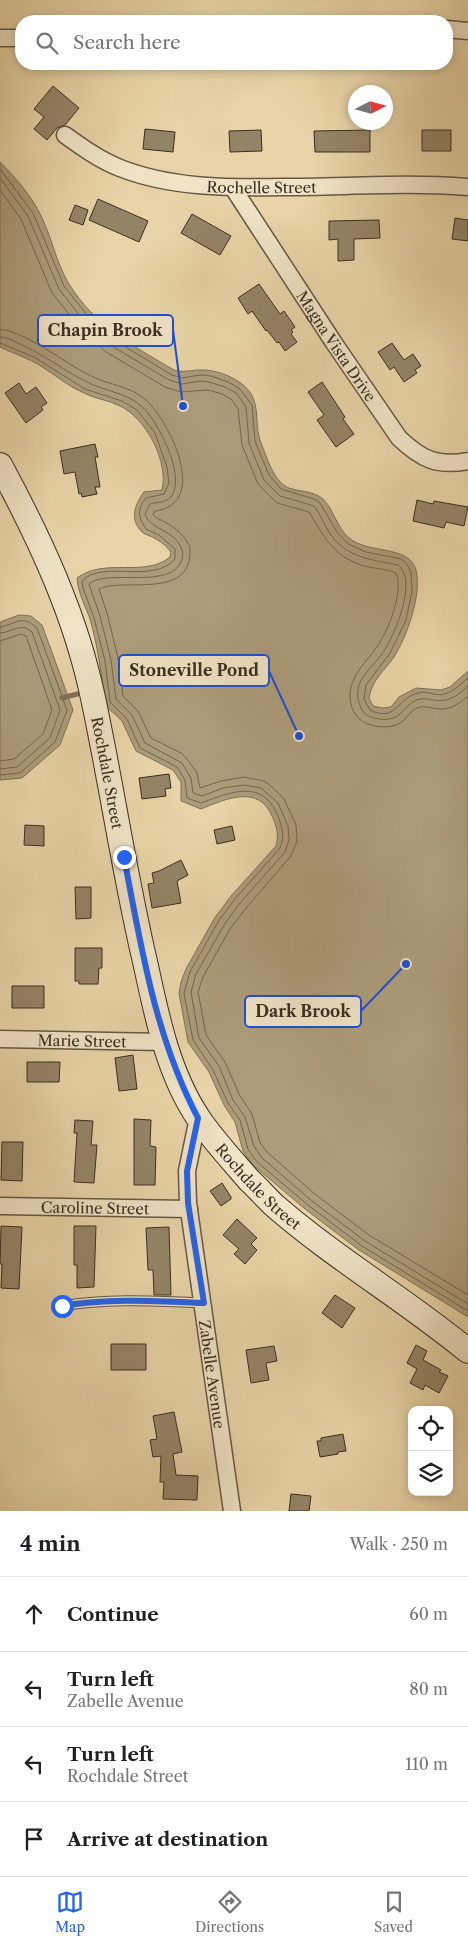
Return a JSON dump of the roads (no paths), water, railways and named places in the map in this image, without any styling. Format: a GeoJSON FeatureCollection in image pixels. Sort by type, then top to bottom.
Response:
{"type":"FeatureCollection","features":[{"type":"Feature","properties":{"kind":"street"},"geometry":{"type":"LineString","coordinates":[[453,30],[468,32]]}},
{"type":"Feature","properties":{"kind":"street"},"geometry":{"type":"LineString","coordinates":[[0,38],[15,38]]}},
{"type":"Feature","properties":{"kind":"street","name":"Rochelle Street"},"geometry":{"type":"LineString","coordinates":[[65,135],[98,158],[122,169],[173,182],[233,188],[429,185],[468,187]]}},
{"type":"Feature","properties":{"kind":"street","name":"Magna Vista Drive"},"geometry":{"type":"LineString","coordinates":[[233,188],[334,343],[399,438],[412,451],[430,460],[452,464],[468,461]]}},
{"type":"Feature","properties":{"kind":"street","name":"Rochdale Street"},"geometry":{"type":"LineString","coordinates":[[0,465],[29,520],[70,615],[91,689],[139,937],[164,1042],[182,1087],[198,1118],[228,1157],[273,1205],[468,1351]]}},
{"type":"Feature","properties":{"kind":"street","name":"Marie Street"},"geometry":{"type":"LineString","coordinates":[[0,1039],[164,1042]]}},
{"type":"Feature","properties":{"kind":"street","name":"Zabelle Avenue"},"geometry":{"type":"LineString","coordinates":[[198,1118],[187,1171],[189,1209],[204,1303],[232,1511]]}},
{"type":"Feature","properties":{"kind":"street","name":"Caroline Street"},"geometry":{"type":"LineString","coordinates":[[0,1206],[189,1209]]}},
{"type":"Feature","properties":{"kind":"lane"},"geometry":{"type":"LineString","coordinates":[[62,1306],[100,1301],[128,1300],[204,1303]]}},
{"type":"Feature","properties":{"kind":"water"},"geometry":{"type":"Polygon","coordinates":[[[0,162],[34,203],[64,275],[79,299],[91,312],[116,334],[174,370],[217,372],[242,384],[253,397],[261,443],[270,466],[280,482],[289,488],[315,494],[324,500],[344,533],[356,543],[405,556],[412,562],[416,570],[417,591],[412,615],[399,648],[373,686],[369,698],[373,706],[391,707],[399,697],[416,688],[441,690],[450,687],[468,671],[468,1317],[359,1250],[305,1209],[253,1165],[243,1151],[235,1122],[224,1105],[209,1072],[188,1042],[179,993],[186,969],[214,919],[231,896],[276,846],[277,831],[266,806],[259,800],[250,797],[231,798],[201,809],[181,801],[181,782],[173,770],[136,751],[122,721],[105,705],[95,640],[90,619],[80,594],[77,578],[88,572],[100,569],[149,566],[160,563],[170,557],[171,552],[164,545],[142,532],[138,527],[135,517],[138,501],[144,492],[162,490],[162,467],[159,454],[147,430],[130,412],[116,404],[77,390],[39,365],[0,347],[0,162]]]}},
{"type":"Feature","properties":{"kind":"water"},"geometry":{"type":"Polygon","coordinates":[[[19,615],[31,616],[42,625],[73,710],[60,745],[22,778],[0,780],[0,622],[19,615]]]}},
{"type":"Feature","properties":{"kind":"waterway"},"geometry":{"type":"LineString","coordinates":[[62,698],[85,692]]}},
{"type":"Feature","properties":{"kind":"place","name":"Chapin Brook"},"geometry":{"type":"Point","coordinates":[183,406]}},
{"type":"Feature","properties":{"kind":"place","name":"Stoneville Pond"},"geometry":{"type":"Point","coordinates":[299,736]}},
{"type":"Feature","properties":{"kind":"place","name":"Dark Brook"},"geometry":{"type":"Point","coordinates":[406,964]}}]}
